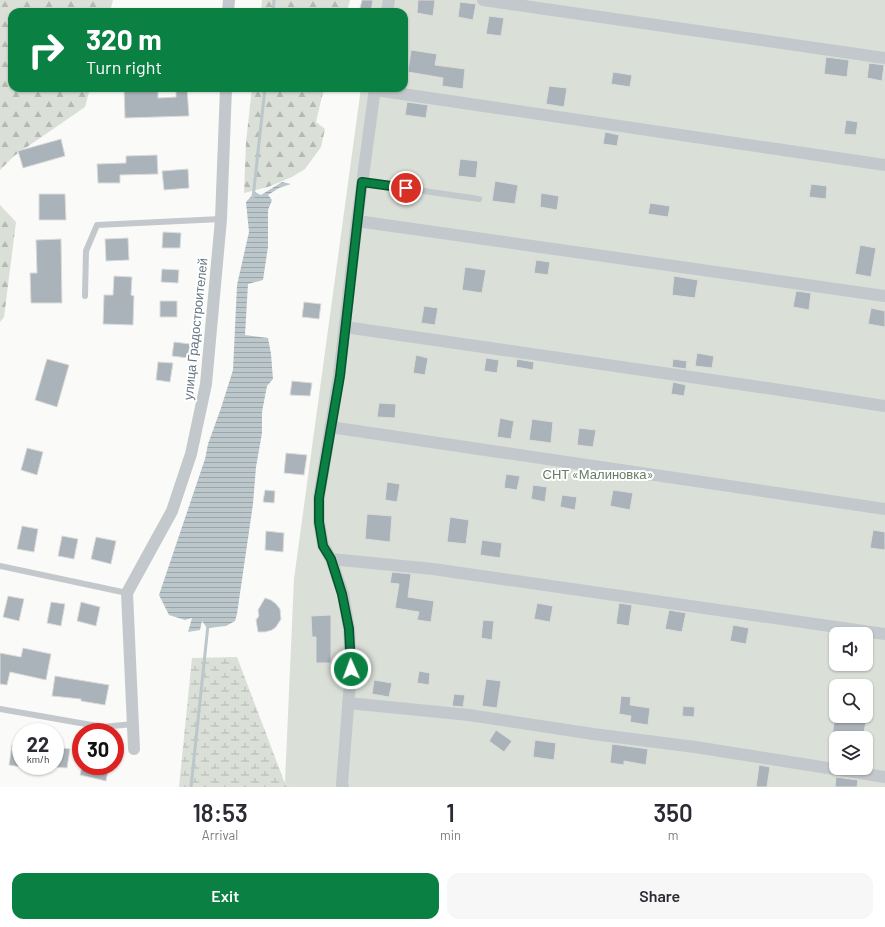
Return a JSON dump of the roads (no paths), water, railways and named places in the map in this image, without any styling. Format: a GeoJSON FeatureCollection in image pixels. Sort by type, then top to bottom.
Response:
{"type":"FeatureCollection","features":[{"type":"Feature","properties":{"kind":"street"},"geometry":{"type":"LineString","coordinates":[[483,0],[885,58]]}},
{"type":"Feature","properties":{"kind":"street","name":"улица Градостроителей"},"geometry":{"type":"LineString","coordinates":[[127,593],[172,511],[191,454],[206,384],[221,219],[226,92]]}},
{"type":"Feature","properties":{"kind":"street"},"geometry":{"type":"LineString","coordinates":[[343,787],[342,784],[351,669],[349,629],[342,594],[331,559],[323,546],[319,522],[319,498],[330,427],[340,376],[357,221],[375,92]]}},
{"type":"Feature","properties":{"kind":"street"},"geometry":{"type":"LineString","coordinates":[[395,92],[885,165]]}},
{"type":"Feature","properties":{"kind":"street"},"geometry":{"type":"LineString","coordinates":[[357,221],[885,296]]}},
{"type":"Feature","properties":{"kind":"street"},"geometry":{"type":"LineString","coordinates":[[345,327],[885,406]]}},
{"type":"Feature","properties":{"kind":"street"},"geometry":{"type":"LineString","coordinates":[[330,427],[885,509]]}},
{"type":"Feature","properties":{"kind":"street"},"geometry":{"type":"LineString","coordinates":[[331,559],[440,570],[885,634]]}},
{"type":"Feature","properties":{"kind":"street"},"geometry":{"type":"LineString","coordinates":[[127,593],[134,749]]}},
{"type":"Feature","properties":{"kind":"street"},"geometry":{"type":"LineString","coordinates":[[348,703],[469,715],[593,734],[694,747],[885,777]]}},
{"type":"Feature","properties":{"kind":"lane"},"geometry":{"type":"LineString","coordinates":[[362,182],[479,200]]}},
{"type":"Feature","properties":{"kind":"lane"},"geometry":{"type":"LineString","coordinates":[[84,296],[86,251],[97,225],[221,219]]}},
{"type":"Feature","properties":{"kind":"lane"},"geometry":{"type":"LineString","coordinates":[[0,566],[127,593]]}},
{"type":"Feature","properties":{"kind":"lane"},"geometry":{"type":"LineString","coordinates":[[0,709],[103,727],[133,724]]}},
{"type":"Feature","properties":{"kind":"waterway"},"geometry":{"type":"LineString","coordinates":[[273,8],[274,0]]}},
{"type":"Feature","properties":{"kind":"waterway"},"geometry":{"type":"LineString","coordinates":[[253,198],[265,92]]}},
{"type":"Feature","properties":{"kind":"waterway"},"geometry":{"type":"LineString","coordinates":[[191,787],[208,625]]}},
{"type":"Feature","properties":{"kind":"park label","name":"СНТ «Малиновка»"},"geometry":{"type":"Point","coordinates":[598,474]}}]}
